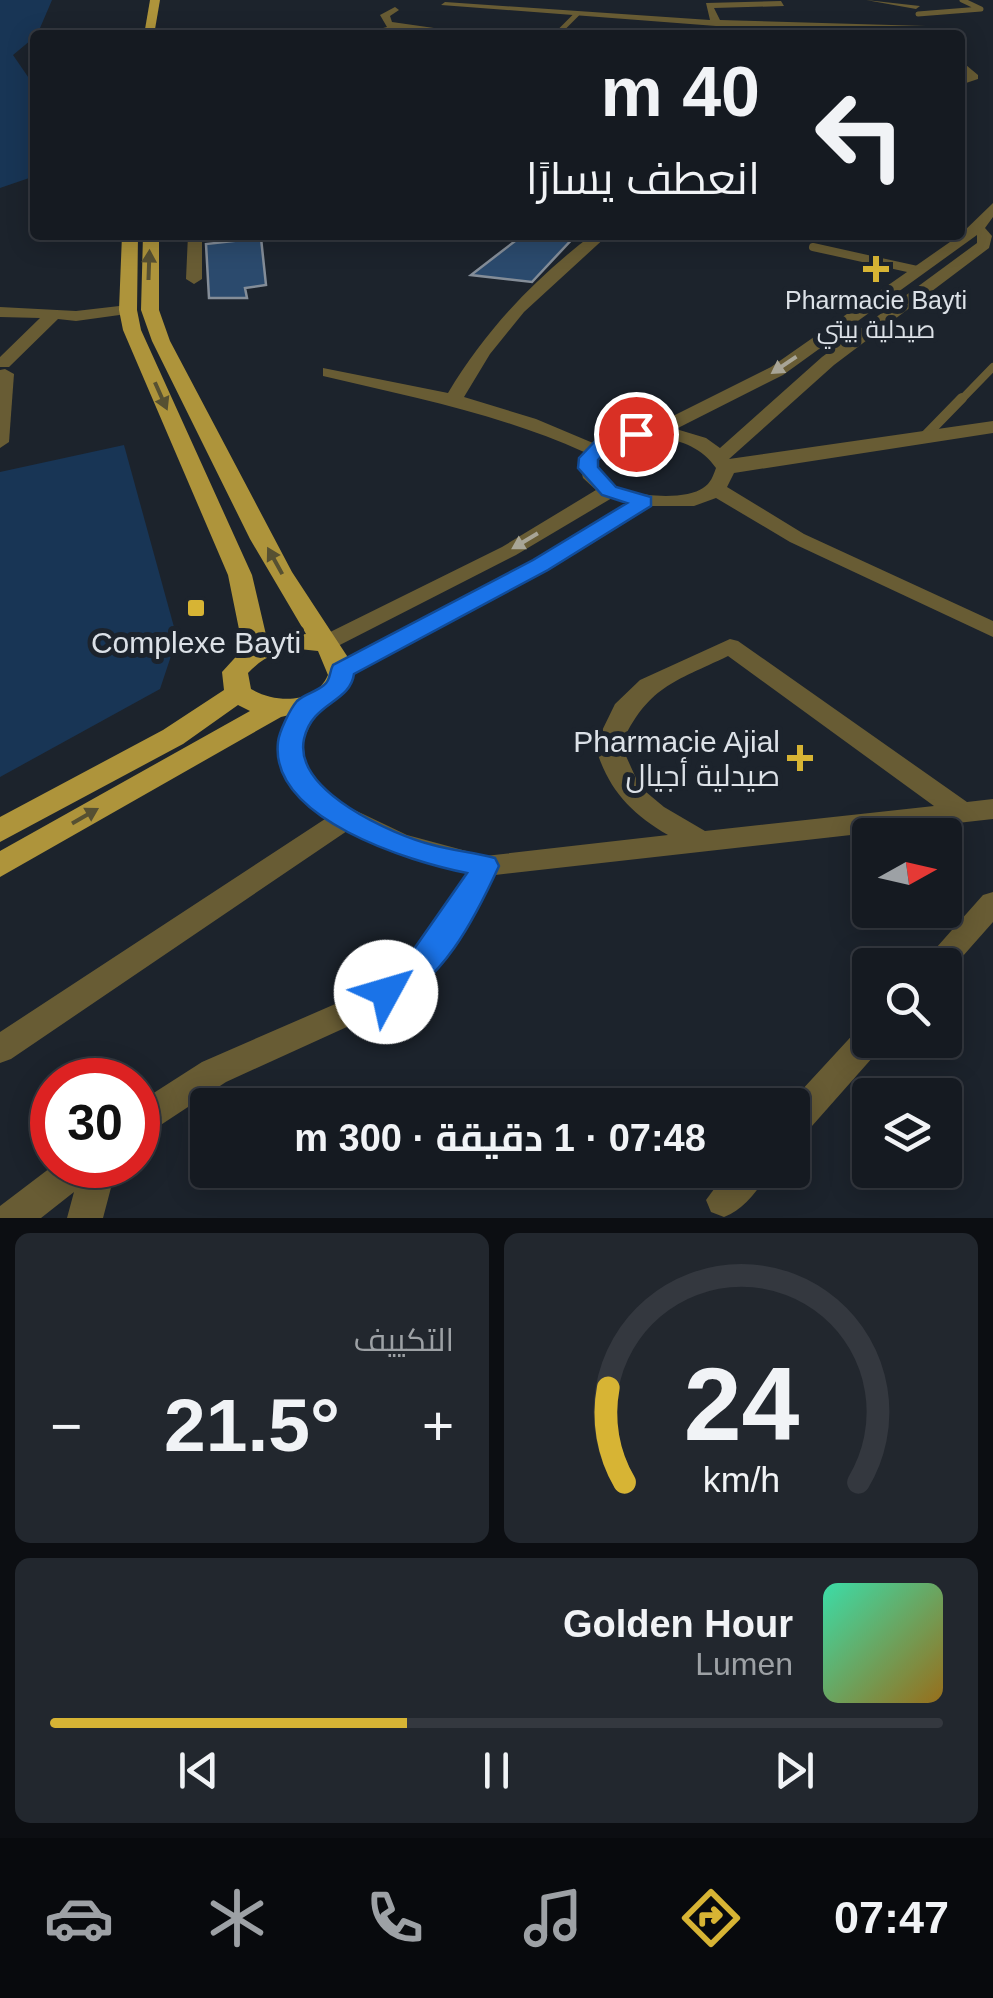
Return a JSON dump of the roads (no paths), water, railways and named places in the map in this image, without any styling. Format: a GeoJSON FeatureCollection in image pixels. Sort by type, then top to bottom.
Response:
{"type":"FeatureCollection","features":[{"type":"Feature","properties":{"kind":"main road"},"geometry":{"type":"LineString","coordinates":[[150,30],[156,0]]}},
{"type":"Feature","properties":{"kind":"main road"},"geometry":{"type":"LineString","coordinates":[[164,30],[168,0]]}},
{"type":"Feature","properties":{"kind":"main road"},"geometry":{"type":"LineString","coordinates":[[130,240],[128,310],[138,346],[240,575],[257,650]]}},
{"type":"Feature","properties":{"kind":"main road"},"geometry":{"type":"LineString","coordinates":[[151,240],[148,282],[154,326],[251,519],[342,670],[341,680],[333,690],[307,706],[274,709],[254,705],[238,692],[235,672],[257,650],[277,644],[324,644]]}},
{"type":"Feature","properties":{"kind":"main road"},"geometry":{"type":"LineString","coordinates":[[0,831],[173,737],[238,692]]}},
{"type":"Feature","properties":{"kind":"main road"},"geometry":{"type":"LineString","coordinates":[[0,865],[274,709]]}},
{"type":"Feature","properties":{"kind":"street"},"geometry":{"type":"LineString","coordinates":[[870,0],[916,4],[925,30]]}},
{"type":"Feature","properties":{"kind":"street"},"geometry":{"type":"LineString","coordinates":[[436,30],[447,2],[846,30],[921,26]]}},
{"type":"Feature","properties":{"kind":"street"},"geometry":{"type":"LineString","coordinates":[[716,23],[709,6],[782,4]]}},
{"type":"Feature","properties":{"kind":"street"},"geometry":{"type":"LineString","coordinates":[[395,10],[385,15],[386,22],[424,30]]}},
{"type":"Feature","properties":{"kind":"street"},"geometry":{"type":"LineString","coordinates":[[384,30],[403,26]]}},
{"type":"Feature","properties":{"kind":"street"},"geometry":{"type":"LineString","coordinates":[[965,237],[978,228],[993,208]]}},
{"type":"Feature","properties":{"kind":"street"},"geometry":{"type":"LineString","coordinates":[[978,228],[985,236],[984,244],[828,361],[721,472],[682,501],[644,502],[609,491],[588,468],[594,450],[619,437],[654,433],[694,440],[721,472],[796,538],[993,630]]}},
{"type":"Feature","properties":{"kind":"street"},"geometry":{"type":"LineString","coordinates":[[194,279],[195,240]]}},
{"type":"Feature","properties":{"kind":"street"},"geometry":{"type":"LineString","coordinates":[[454,399],[502,324],[566,261],[594,240]]}},
{"type":"Feature","properties":{"kind":"street"},"geometry":{"type":"LineString","coordinates":[[654,433],[776,372],[960,240]]}},
{"type":"Feature","properties":{"kind":"street"},"geometry":{"type":"LineString","coordinates":[[922,266],[950,270]]}},
{"type":"Feature","properties":{"kind":"street"},"geometry":{"type":"LineString","coordinates":[[0,312],[76,316],[128,310]]}},
{"type":"Feature","properties":{"kind":"street"},"geometry":{"type":"LineString","coordinates":[[0,442],[2,368],[54,314]]}},
{"type":"Feature","properties":{"kind":"street"},"geometry":{"type":"LineString","coordinates":[[328,372],[454,399],[527,420],[594,450]]}},
{"type":"Feature","properties":{"kind":"street"},"geometry":{"type":"LineString","coordinates":[[721,472],[993,427]]}},
{"type":"Feature","properties":{"kind":"street"},"geometry":{"type":"LineString","coordinates":[[324,644],[509,551],[609,491]]}},
{"type":"Feature","properties":{"kind":"street"},"geometry":{"type":"LineString","coordinates":[[342,670],[541,565],[644,502]]}},
{"type":"Feature","properties":{"kind":"street"},"geometry":{"type":"LineString","coordinates":[[701,842],[634,799],[619,782],[608,745],[624,710],[649,684],[730,646],[962,812]]}},
{"type":"Feature","properties":{"kind":"street"},"geometry":{"type":"LineString","coordinates":[[307,706],[290,740],[292,764],[306,788],[345,819],[424,854],[485,866],[993,809]]}},
{"type":"Feature","properties":{"kind":"street"},"geometry":{"type":"LineString","coordinates":[[0,1049],[345,819]]}},
{"type":"Feature","properties":{"kind":"street"},"geometry":{"type":"LineString","coordinates":[[160,1107],[214,1072],[360,1007],[411,978],[473,892],[485,866]]}},
{"type":"Feature","properties":{"kind":"street"},"geometry":{"type":"LineString","coordinates":[[951,948],[993,902]]}},
{"type":"Feature","properties":{"kind":"street"},"geometry":{"type":"LineString","coordinates":[[810,1104],[852,1058]]}},
{"type":"Feature","properties":{"kind":"street"},"geometry":{"type":"LineString","coordinates":[[13,1218],[51,1188]]}},
{"type":"Feature","properties":{"kind":"street"},"geometry":{"type":"LineString","coordinates":[[85,1218],[93,1188]]}},
{"type":"Feature","properties":{"kind":"street"},"geometry":{"type":"LineString","coordinates":[[724,1200],[735,1188]]}},
{"type":"Feature","properties":{"kind":"lane"},"geometry":{"type":"LineString","coordinates":[[916,4],[980,10],[962,0]]}},
{"type":"Feature","properties":{"kind":"lane"},"geometry":{"type":"LineString","coordinates":[[561,30],[577,14]]}},
{"type":"Feature","properties":{"kind":"lane"},"geometry":{"type":"LineString","coordinates":[[814,247],[922,266]]}},
{"type":"Feature","properties":{"kind":"lane"},"geometry":{"type":"LineString","coordinates":[[924,437],[993,367]]}},
{"type":"Feature","properties":{"kind":"place","name":"Pharmacie Bayti صيدلية بيتي"},"geometry":{"type":"Point","coordinates":[876,269]}},
{"type":"Feature","properties":{"kind":"place","name":"Complexe Bayti"},"geometry":{"type":"Point","coordinates":[196,608]}},
{"type":"Feature","properties":{"kind":"place","name":"Pharmacie Ajial صيدلية أجيال"},"geometry":{"type":"Point","coordinates":[800,758]}}]}
